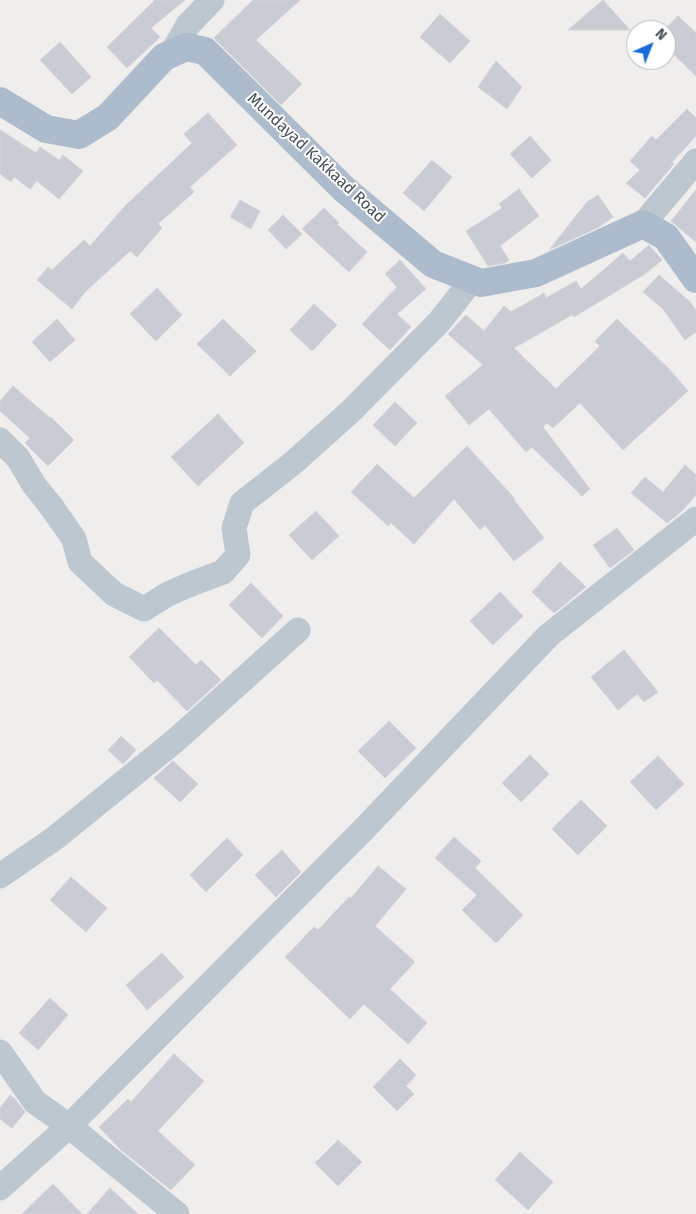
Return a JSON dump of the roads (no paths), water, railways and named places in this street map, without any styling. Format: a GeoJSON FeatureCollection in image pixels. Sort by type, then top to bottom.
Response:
{"type":"FeatureCollection","features":[{"type":"Feature","properties":{"kind":"main road","name":"Mundayad Kakkaad Road"},"geometry":{"type":"LineString","coordinates":[[172,53],[186,47],[205,51],[344,189],[433,264],[481,283],[536,273],[643,224]]}},
{"type":"Feature","properties":{"kind":"main road"},"geometry":{"type":"LineString","coordinates":[[0,101],[46,129],[79,135],[108,117],[164,57],[172,53]]}},
{"type":"Feature","properties":{"kind":"main road"},"geometry":{"type":"LineString","coordinates":[[643,224],[666,238],[696,279]]}},
{"type":"Feature","properties":{"kind":"street"},"geometry":{"type":"LineString","coordinates":[[172,53],[188,26],[212,0]]}},
{"type":"Feature","properties":{"kind":"street"},"geometry":{"type":"LineString","coordinates":[[643,224],[696,161]]}},
{"type":"Feature","properties":{"kind":"street"},"geometry":{"type":"LineString","coordinates":[[0,440],[18,458],[34,485],[74,539],[80,562],[114,594],[144,609],[168,594],[223,572],[238,555],[234,528],[242,503],[293,463],[351,411],[439,322],[473,280]]}},
{"type":"Feature","properties":{"kind":"street"},"geometry":{"type":"LineString","coordinates":[[0,1188],[70,1126],[364,829],[549,635],[696,519]]}},
{"type":"Feature","properties":{"kind":"street"},"geometry":{"type":"LineString","coordinates":[[0,876],[55,838],[176,740],[298,630]]}},
{"type":"Feature","properties":{"kind":"street"},"geometry":{"type":"LineString","coordinates":[[0,1052],[35,1102],[70,1126],[177,1214]]}}]}
